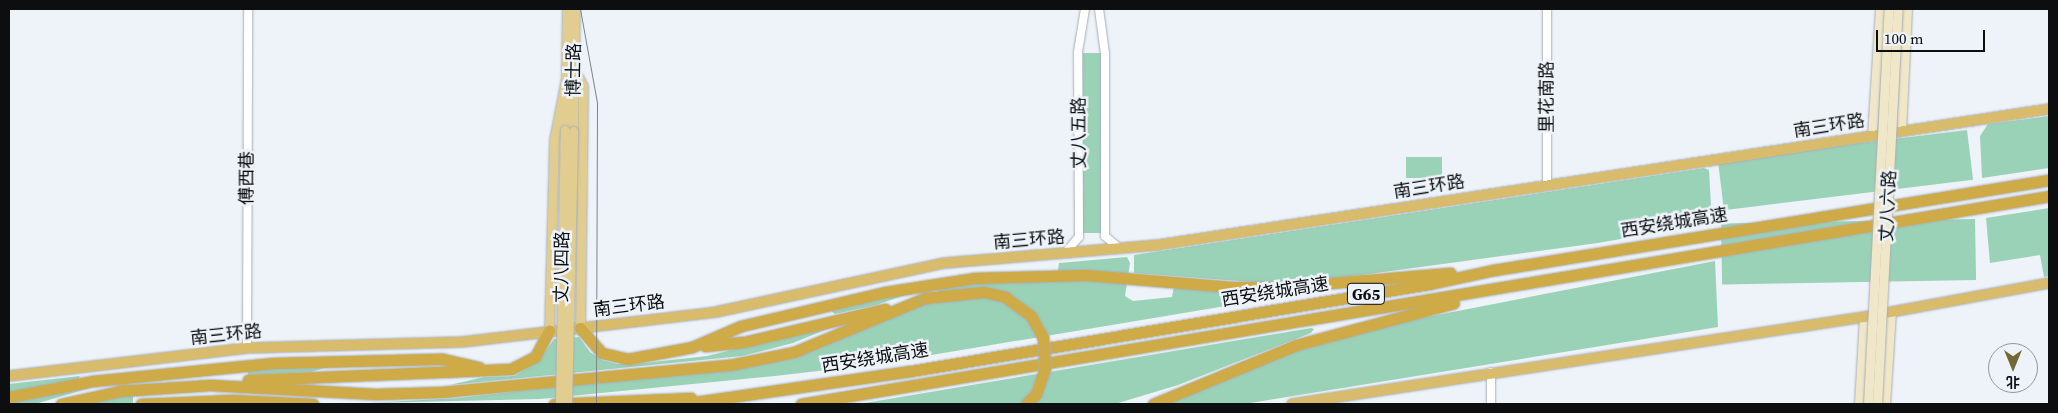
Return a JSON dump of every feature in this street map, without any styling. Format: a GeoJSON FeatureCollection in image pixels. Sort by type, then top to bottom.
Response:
{"type":"FeatureCollection","features":[{"type":"Feature","properties":{"kind":"highway","name":"南三环路"},"geometry":{"type":"LineString","coordinates":[[9,376],[247,348],[462,342],[716,312],[945,263],[1120,249],[2049,109]]}},
{"type":"Feature","properties":{"kind":"highway","name":"西安绕城高速"},"geometry":{"type":"LineString","coordinates":[[682,404],[758,394],[1429,284],[1494,270],[2049,180]]}},
{"type":"Feature","properties":{"kind":"highway","name":"西安绕城高速"},"geometry":{"type":"LineString","coordinates":[[801,404],[1499,290],[2049,196]]}},
{"type":"Feature","properties":{"kind":"highway"},"geometry":{"type":"LineString","coordinates":[[692,347],[741,326],[919,285],[1006,275],[1086,275],[1234,287],[1281,287],[1494,270]]}},
{"type":"Feature","properties":{"kind":"highway"},"geometry":{"type":"LineString","coordinates":[[1292,404],[1491,372],[1864,317],[2049,283]]}},
{"type":"Feature","properties":{"kind":"highway"},"geometry":{"type":"LineString","coordinates":[[1158,403],[1296,345],[1499,290]]}},
{"type":"Feature","properties":{"kind":"highway"},"geometry":{"type":"LineString","coordinates":[[580,328],[602,353],[615,358],[642,358],[692,347],[744,342],[920,300],[984,292],[1005,297],[1031,316],[1043,338],[1045,368],[1036,394],[1026,404]]}},
{"type":"Feature","properties":{"kind":"highway"},"geometry":{"type":"LineString","coordinates":[[119,391],[210,385],[368,394],[442,392],[730,365],[802,350],[920,300]]}},
{"type":"Feature","properties":{"kind":"highway"},"geometry":{"type":"LineString","coordinates":[[61,404],[162,384],[495,371],[524,365],[536,357],[549,331]]}},
{"type":"Feature","properties":{"kind":"highway"},"geometry":{"type":"LineString","coordinates":[[9,397],[92,381],[274,363],[443,358],[495,371]]}},
{"type":"Feature","properties":{"kind":"highway"},"geometry":{"type":"LineString","coordinates":[[554,404],[758,394]]}},
{"type":"Feature","properties":{"kind":"highway"},"geometry":{"type":"LineString","coordinates":[[144,404],[232,400],[313,404]]}},
{"type":"Feature","properties":{"kind":"main road","name":"博士路"},"geometry":{"type":"LineString","coordinates":[[567,9],[571,72]]}},
{"type":"Feature","properties":{"kind":"main road","name":"博士路"},"geometry":{"type":"LineString","coordinates":[[569,130],[575,9]]}},
{"type":"Feature","properties":{"kind":"main road"},"geometry":{"type":"LineString","coordinates":[[1872,136],[1880,9]]}},
{"type":"Feature","properties":{"kind":"main road","name":"丈八六路"},"geometry":{"type":"LineString","coordinates":[[1868,404],[1889,9]]}},
{"type":"Feature","properties":{"kind":"main road","name":"丈八六路"},"geometry":{"type":"LineString","coordinates":[[1877,404],[1898,9]]}},
{"type":"Feature","properties":{"kind":"main road"},"geometry":{"type":"LineString","coordinates":[[1901,131],[1907,9]]}},
{"type":"Feature","properties":{"kind":"main road"},"geometry":{"type":"LineString","coordinates":[[571,72],[583,86],[580,328]]}},
{"type":"Feature","properties":{"kind":"main road"},"geometry":{"type":"LineString","coordinates":[[549,331],[554,140],[571,72]]}},
{"type":"Feature","properties":{"kind":"main road","name":"丈八四路"},"geometry":{"type":"LineString","coordinates":[[560,404],[569,130]]}},
{"type":"Feature","properties":{"kind":"main road","name":"丈八四路"},"geometry":{"type":"LineString","coordinates":[[567,404],[569,130]]}},
{"type":"Feature","properties":{"kind":"main road"},"geometry":{"type":"LineString","coordinates":[[1885,404],[1891,312]]}},
{"type":"Feature","properties":{"kind":"main road"},"geometry":{"type":"LineString","coordinates":[[1860,404],[1864,317]]}},
{"type":"Feature","properties":{"kind":"street","name":"傅西巷"},"geometry":{"type":"LineString","coordinates":[[247,348],[248,9]]}},
{"type":"Feature","properties":{"kind":"street","name":"丈八五路"},"geometry":{"type":"LineString","coordinates":[[1065,253],[1079,237],[1078,52],[1085,9]]}},
{"type":"Feature","properties":{"kind":"street","name":"丈八五路"},"geometry":{"type":"LineString","coordinates":[[1099,9],[1105,54],[1105,236],[1120,249]]}},
{"type":"Feature","properties":{"kind":"street","name":"里花南路"},"geometry":{"type":"LineString","coordinates":[[1547,9],[1547,185]]}},
{"type":"Feature","properties":{"kind":"street"},"geometry":{"type":"LineString","coordinates":[[1490,404],[1491,372]]}},
{"type":"Feature","properties":{"kind":"green space"},"geometry":{"type":"Polygon","coordinates":[[[1083,53],[1101,53],[1101,233],[1083,233],[1083,53]]]}},
{"type":"Feature","properties":{"kind":"green space"},"geometry":{"type":"Polygon","coordinates":[[[2049,116],[2049,168],[1982,178],[1980,136],[1988,124],[2049,116]]]}},
{"type":"Feature","properties":{"kind":"green space"},"geometry":{"type":"Polygon","coordinates":[[[1967,130],[1973,180],[1724,210],[1718,161],[1967,130]]]}},
{"type":"Feature","properties":{"kind":"green space"},"geometry":{"type":"Polygon","coordinates":[[[1406,157],[1442,157],[1442,178],[1406,178],[1406,157]]]}},
{"type":"Feature","properties":{"kind":"green space"},"geometry":{"type":"Polygon","coordinates":[[[1704,168],[1709,170],[1712,223],[1598,243],[1332,279],[1265,283],[1134,273],[1134,255],[1704,168]]]}},
{"type":"Feature","properties":{"kind":"green space"},"geometry":{"type":"Polygon","coordinates":[[[2049,208],[2049,276],[2044,277],[2040,255],[1990,263],[1986,218],[2049,208]]]}},
{"type":"Feature","properties":{"kind":"green space"},"geometry":{"type":"Polygon","coordinates":[[[1975,219],[1976,280],[1722,284],[1721,223],[1975,219]]]}},
{"type":"Feature","properties":{"kind":"green space"},"geometry":{"type":"Polygon","coordinates":[[[1127,257],[1130,263],[1125,296],[1133,301],[1172,297],[1174,286],[1294,291],[1297,294],[878,364],[540,399],[369,403],[458,398],[762,363],[939,297],[937,286],[1057,278],[1059,263],[1127,257]]]}},
{"type":"Feature","properties":{"kind":"green space"},"geometry":{"type":"Polygon","coordinates":[[[1715,261],[1718,327],[1244,404],[1161,404],[1302,347],[1401,322],[1715,261]]]}},
{"type":"Feature","properties":{"kind":"green space"},"geometry":{"type":"Polygon","coordinates":[[[923,289],[876,305],[835,314],[831,311],[923,289]]]}},
{"type":"Feature","properties":{"kind":"green space"},"geometry":{"type":"Polygon","coordinates":[[[842,323],[793,343],[742,356],[450,385],[484,377],[514,376],[539,361],[554,339],[579,337],[590,352],[602,360],[617,364],[635,364],[707,356],[842,323]]]}},
{"type":"Feature","properties":{"kind":"green space"},"geometry":{"type":"Polygon","coordinates":[[[1314,329],[1311,333],[1178,385],[1115,404],[859,404],[1314,329]]]}},
{"type":"Feature","properties":{"kind":"green space"},"geometry":{"type":"Polygon","coordinates":[[[334,365],[311,372],[248,375],[247,368],[334,365]]]}},
{"type":"Feature","properties":{"kind":"green space"},"geometry":{"type":"Polygon","coordinates":[[[80,376],[78,379],[9,393],[9,384],[80,376]]]}},
{"type":"Feature","properties":{"kind":"green space"},"geometry":{"type":"Polygon","coordinates":[[[100,385],[35,404],[9,404],[9,401],[100,385]]]}},
{"type":"Feature","properties":{"kind":"green space"},"geometry":{"type":"Polygon","coordinates":[[[133,395],[133,404],[78,404],[133,395]]]}},
{"type":"Feature","properties":{"kind":"tram line"},"geometry":{"type":"LineString","coordinates":[[580,9],[597,103],[596,404]]}}]}
